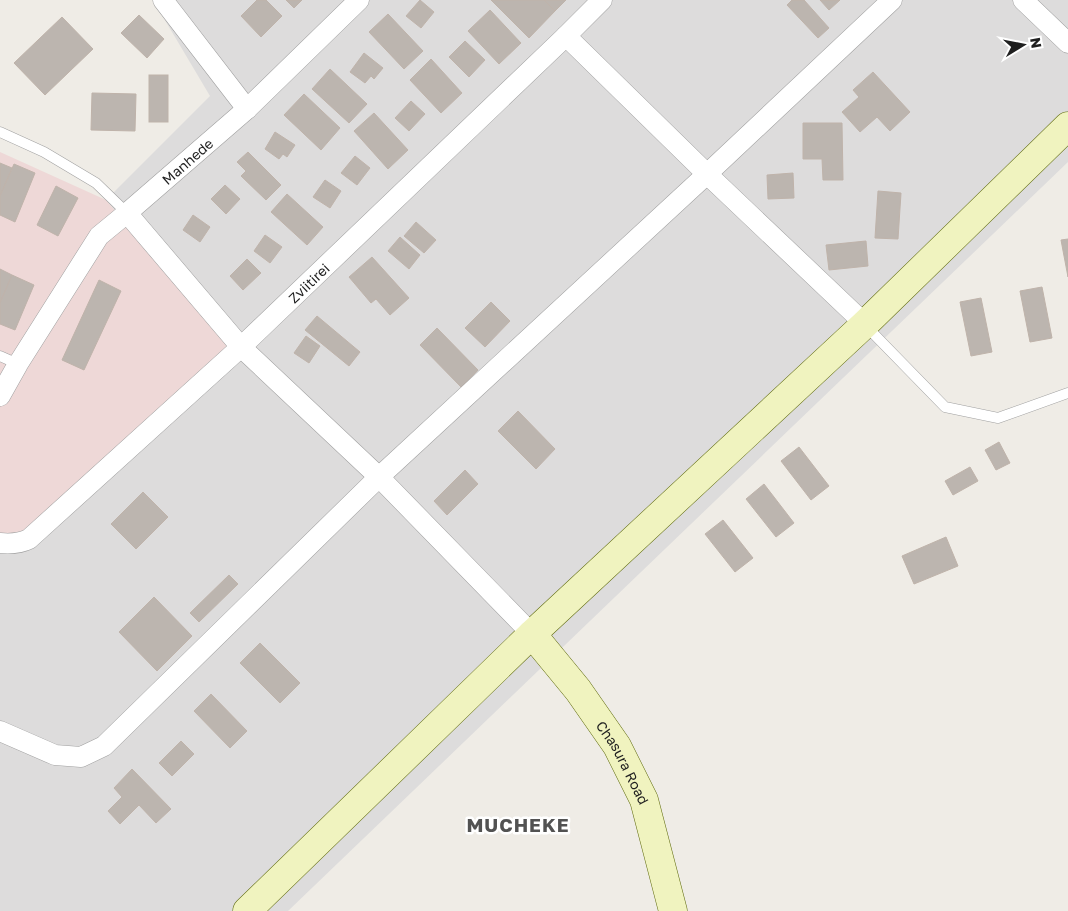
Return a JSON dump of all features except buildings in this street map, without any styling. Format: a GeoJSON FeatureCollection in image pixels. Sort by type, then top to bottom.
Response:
{"type":"FeatureCollection","features":[{"type":"Feature","properties":{"kind":"street"},"geometry":{"type":"LineString","coordinates":[[163,0],[246,109]]}},
{"type":"Feature","properties":{"kind":"street","name":"Manhede"},"geometry":{"type":"LineString","coordinates":[[0,396],[18,364],[99,236],[246,109],[359,0]]}},
{"type":"Feature","properties":{"kind":"street","name":"Zviitirei"},"geometry":{"type":"LineString","coordinates":[[0,543],[9,544],[29,539],[241,347],[602,0]]}},
{"type":"Feature","properties":{"kind":"street"},"geometry":{"type":"LineString","coordinates":[[0,731],[55,755],[81,757],[104,746],[379,477],[892,0]]}},
{"type":"Feature","properties":{"kind":"street"},"geometry":{"type":"LineString","coordinates":[[1023,0],[1068,43]]}},
{"type":"Feature","properties":{"kind":"street"},"geometry":{"type":"LineString","coordinates":[[566,36],[706,174],[865,324]]}},
{"type":"Feature","properties":{"kind":"street"},"geometry":{"type":"LineString","coordinates":[[247,911],[532,634],[865,324],[1068,126]]}},
{"type":"Feature","properties":{"kind":"street"},"geometry":{"type":"LineString","coordinates":[[127,213],[241,347],[379,477],[532,634]]}},
{"type":"Feature","properties":{"kind":"street","name":"Chasura Road"},"geometry":{"type":"LineString","coordinates":[[532,634],[578,690],[617,746],[644,800],[672,911]]}},
{"type":"Feature","properties":{"kind":"lane"},"geometry":{"type":"LineString","coordinates":[[0,132],[44,152],[96,183],[127,213]]}},
{"type":"Feature","properties":{"kind":"lane"},"geometry":{"type":"LineString","coordinates":[[865,324],[945,407],[998,418],[1068,393]]}},
{"type":"Feature","properties":{"kind":"lane"},"geometry":{"type":"LineString","coordinates":[[0,356],[18,364]]}},
{"type":"Feature","properties":{"kind":"shaded area"},"geometry":{"type":"Polygon","coordinates":[[[153,0],[1068,0],[1068,162],[288,911],[0,911],[0,553],[20,553],[229,346],[106,200],[210,96],[153,0]]]}},
{"type":"Feature","properties":{"kind":"shaded area"},"geometry":{"type":"Polygon","coordinates":[[[0,152],[106,200],[229,346],[19,553],[0,553],[0,152]]]}},
{"type":"Feature","properties":{"kind":"district","name":"MUCHEKE"},"geometry":{"type":"Point","coordinates":[518,824]}}]}
